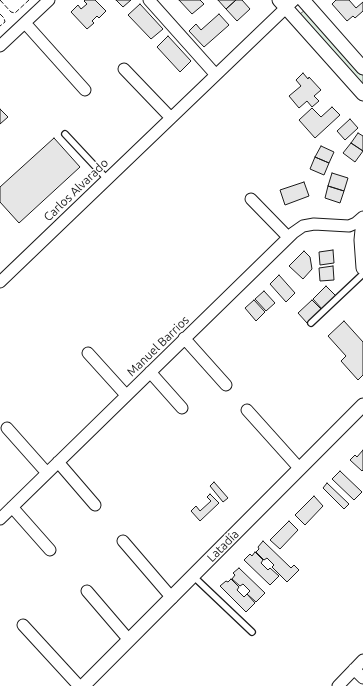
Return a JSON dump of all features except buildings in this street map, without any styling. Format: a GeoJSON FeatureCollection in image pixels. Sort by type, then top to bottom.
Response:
{"type":"FeatureCollection","features":[{"type":"Feature","properties":{"kind":"street"},"geometry":{"type":"LineString","coordinates":[[0,46],[49,0]]}},
{"type":"Feature","properties":{"kind":"street"},"geometry":{"type":"LineString","coordinates":[[149,0],[216,75]]}},
{"type":"Feature","properties":{"kind":"street"},"geometry":{"type":"LineString","coordinates":[[303,0],[363,68]]}},
{"type":"Feature","properties":{"kind":"street"},"geometry":{"type":"LineString","coordinates":[[287,3],[363,94]]}},
{"type":"Feature","properties":{"kind":"street","name":"Carlos Alvarado"},"geometry":{"type":"LineString","coordinates":[[0,282],[216,75],[287,3]]}},
{"type":"Feature","properties":{"kind":"street"},"geometry":{"type":"LineString","coordinates":[[25,23],[85,90]]}},
{"type":"Feature","properties":{"kind":"street"},"geometry":{"type":"LineString","coordinates":[[124,69],[171,118]]}},
{"type":"Feature","properties":{"kind":"street"},"geometry":{"type":"LineString","coordinates":[[251,199],[288,237]]}},
{"type":"Feature","properties":{"kind":"street"},"geometry":{"type":"LineString","coordinates":[[361,240],[349,226],[363,218]]}},
{"type":"Feature","properties":{"kind":"street"},"geometry":{"type":"LineString","coordinates":[[363,218],[361,240],[363,268]]}},
{"type":"Feature","properties":{"kind":"street","name":"Manuel Barrios"},"geometry":{"type":"LineString","coordinates":[[0,519],[288,237],[303,226],[314,224],[349,226]]}},
{"type":"Feature","properties":{"kind":"street"},"geometry":{"type":"LineString","coordinates":[[184,338],[226,385]]}},
{"type":"Feature","properties":{"kind":"street"},"geometry":{"type":"LineString","coordinates":[[88,353],[126,395]]}},
{"type":"Feature","properties":{"kind":"street"},"geometry":{"type":"LineString","coordinates":[[150,372],[182,408]]}},
{"type":"Feature","properties":{"kind":"street","name":"Latadía"},"geometry":{"type":"LineString","coordinates":[[83,686],[363,406]]}},
{"type":"Feature","properties":{"kind":"street"},"geometry":{"type":"LineString","coordinates":[[247,410],[300,469]]}},
{"type":"Feature","properties":{"kind":"street"},"geometry":{"type":"LineString","coordinates":[[7,428],[47,473]]}},
{"type":"Feature","properties":{"kind":"street"},"geometry":{"type":"LineString","coordinates":[[58,462],[96,505]]}},
{"type":"Feature","properties":{"kind":"street"},"geometry":{"type":"LineString","coordinates":[[12,507],[50,550]]}},
{"type":"Feature","properties":{"kind":"street"},"geometry":{"type":"LineString","coordinates":[[123,542],[172,598]]}},
{"type":"Feature","properties":{"kind":"street"},"geometry":{"type":"LineString","coordinates":[[87,591],[129,640]]}},
{"type":"Feature","properties":{"kind":"street"},"geometry":{"type":"LineString","coordinates":[[23,625],[79,686]]}},
{"type":"Feature","properties":{"kind":"street"},"geometry":{"type":"LineString","coordinates":[[338,686],[363,660]]}},
{"type":"Feature","properties":{"kind":"street"},"geometry":{"type":"LineString","coordinates":[[354,669],[363,678]]}},
{"type":"Feature","properties":{"kind":"lane"},"geometry":{"type":"LineString","coordinates":[[65,134],[108,179]]}},
{"type":"Feature","properties":{"kind":"lane"},"geometry":{"type":"LineString","coordinates":[[310,323],[363,274]]}},
{"type":"Feature","properties":{"kind":"lane"},"geometry":{"type":"LineString","coordinates":[[193,576],[252,632]]}},
{"type":"Feature","properties":{"kind":"green space"},"geometry":{"type":"Polygon","coordinates":[[[305,10],[363,74],[363,86],[300,14],[305,10]]]}},
{"type":"Feature","properties":{"kind":"fence"},"geometry":{"type":"LineString","coordinates":[[0,0],[11,12],[15,13],[29,0]]}},
{"type":"Feature","properties":{"kind":"fence"},"geometry":{"type":"LineString","coordinates":[[0,14],[4,18],[5,22],[0,26]]}}]}
